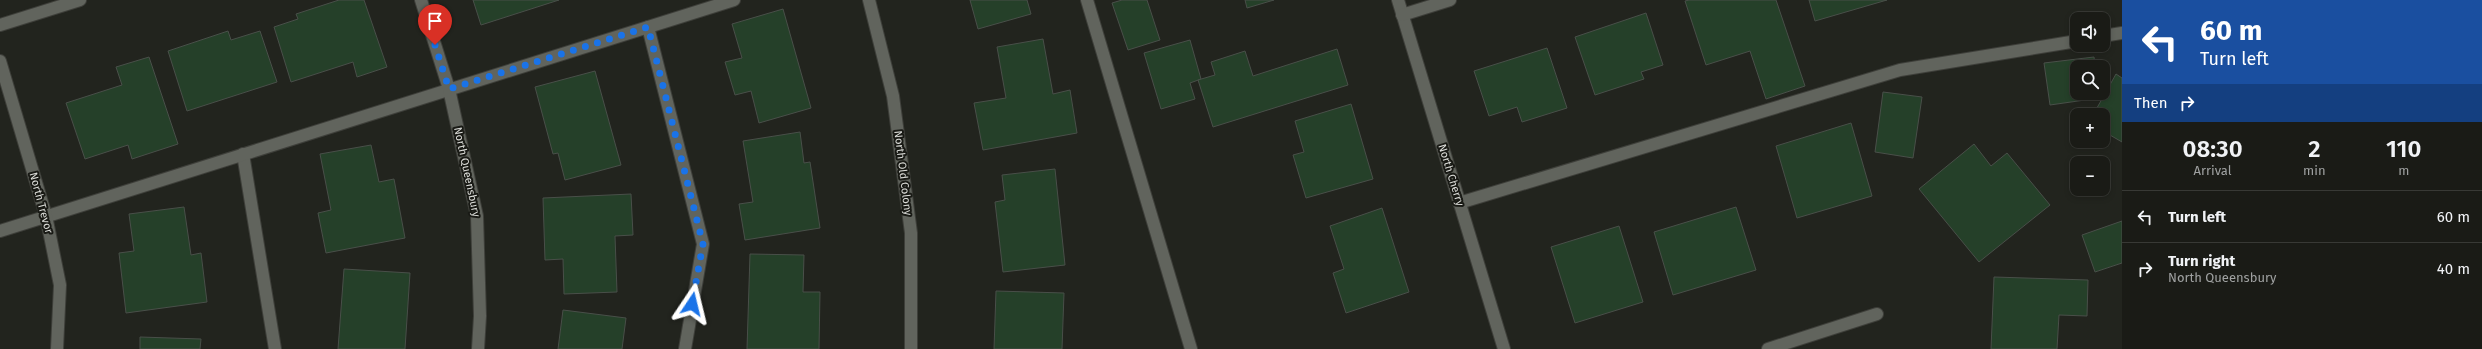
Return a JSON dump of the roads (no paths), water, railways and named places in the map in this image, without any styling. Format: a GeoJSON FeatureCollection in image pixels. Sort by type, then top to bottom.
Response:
{"type":"FeatureCollection","features":[{"type":"Feature","properties":{"kind":"street"},"geometry":{"type":"LineString","coordinates":[[0,25],[80,0]]}},
{"type":"Feature","properties":{"kind":"street","name":"North Queensbury"},"geometry":{"type":"LineString","coordinates":[[421,0],[449,89],[477,216],[480,316],[478,349]]}},
{"type":"Feature","properties":{"kind":"street"},"geometry":{"type":"LineString","coordinates":[[0,231],[734,0]]}},
{"type":"Feature","properties":{"kind":"street","name":"North Old Colony"},"geometry":{"type":"LineString","coordinates":[[869,0],[893,96],[910,233],[911,349]]}},
{"type":"Feature","properties":{"kind":"street"},"geometry":{"type":"LineString","coordinates":[[1087,0],[1191,349]]}},
{"type":"Feature","properties":{"kind":"street","name":"North Cherry"},"geometry":{"type":"LineString","coordinates":[[1398,0],[1504,349]]}},
{"type":"Feature","properties":{"kind":"street"},"geometry":{"type":"LineString","coordinates":[[1402,15],[1450,0]]}},
{"type":"Feature","properties":{"kind":"street"},"geometry":{"type":"LineString","coordinates":[[648,27],[703,244],[684,349]]}},
{"type":"Feature","properties":{"kind":"street"},"geometry":{"type":"LineString","coordinates":[[2110,35],[2122,33]]}},
{"type":"Feature","properties":{"kind":"street"},"geometry":{"type":"LineString","coordinates":[[1459,203],[1900,70],[2070,42]]}},
{"type":"Feature","properties":{"kind":"street","name":"North Trevor"},"geometry":{"type":"LineString","coordinates":[[0,61],[46,216],[60,285],[57,349]]}},
{"type":"Feature","properties":{"kind":"street"},"geometry":{"type":"LineString","coordinates":[[243,154],[275,349]]}},
{"type":"Feature","properties":{"kind":"street"},"geometry":{"type":"LineString","coordinates":[[1768,349],[1877,314]]}}]}
